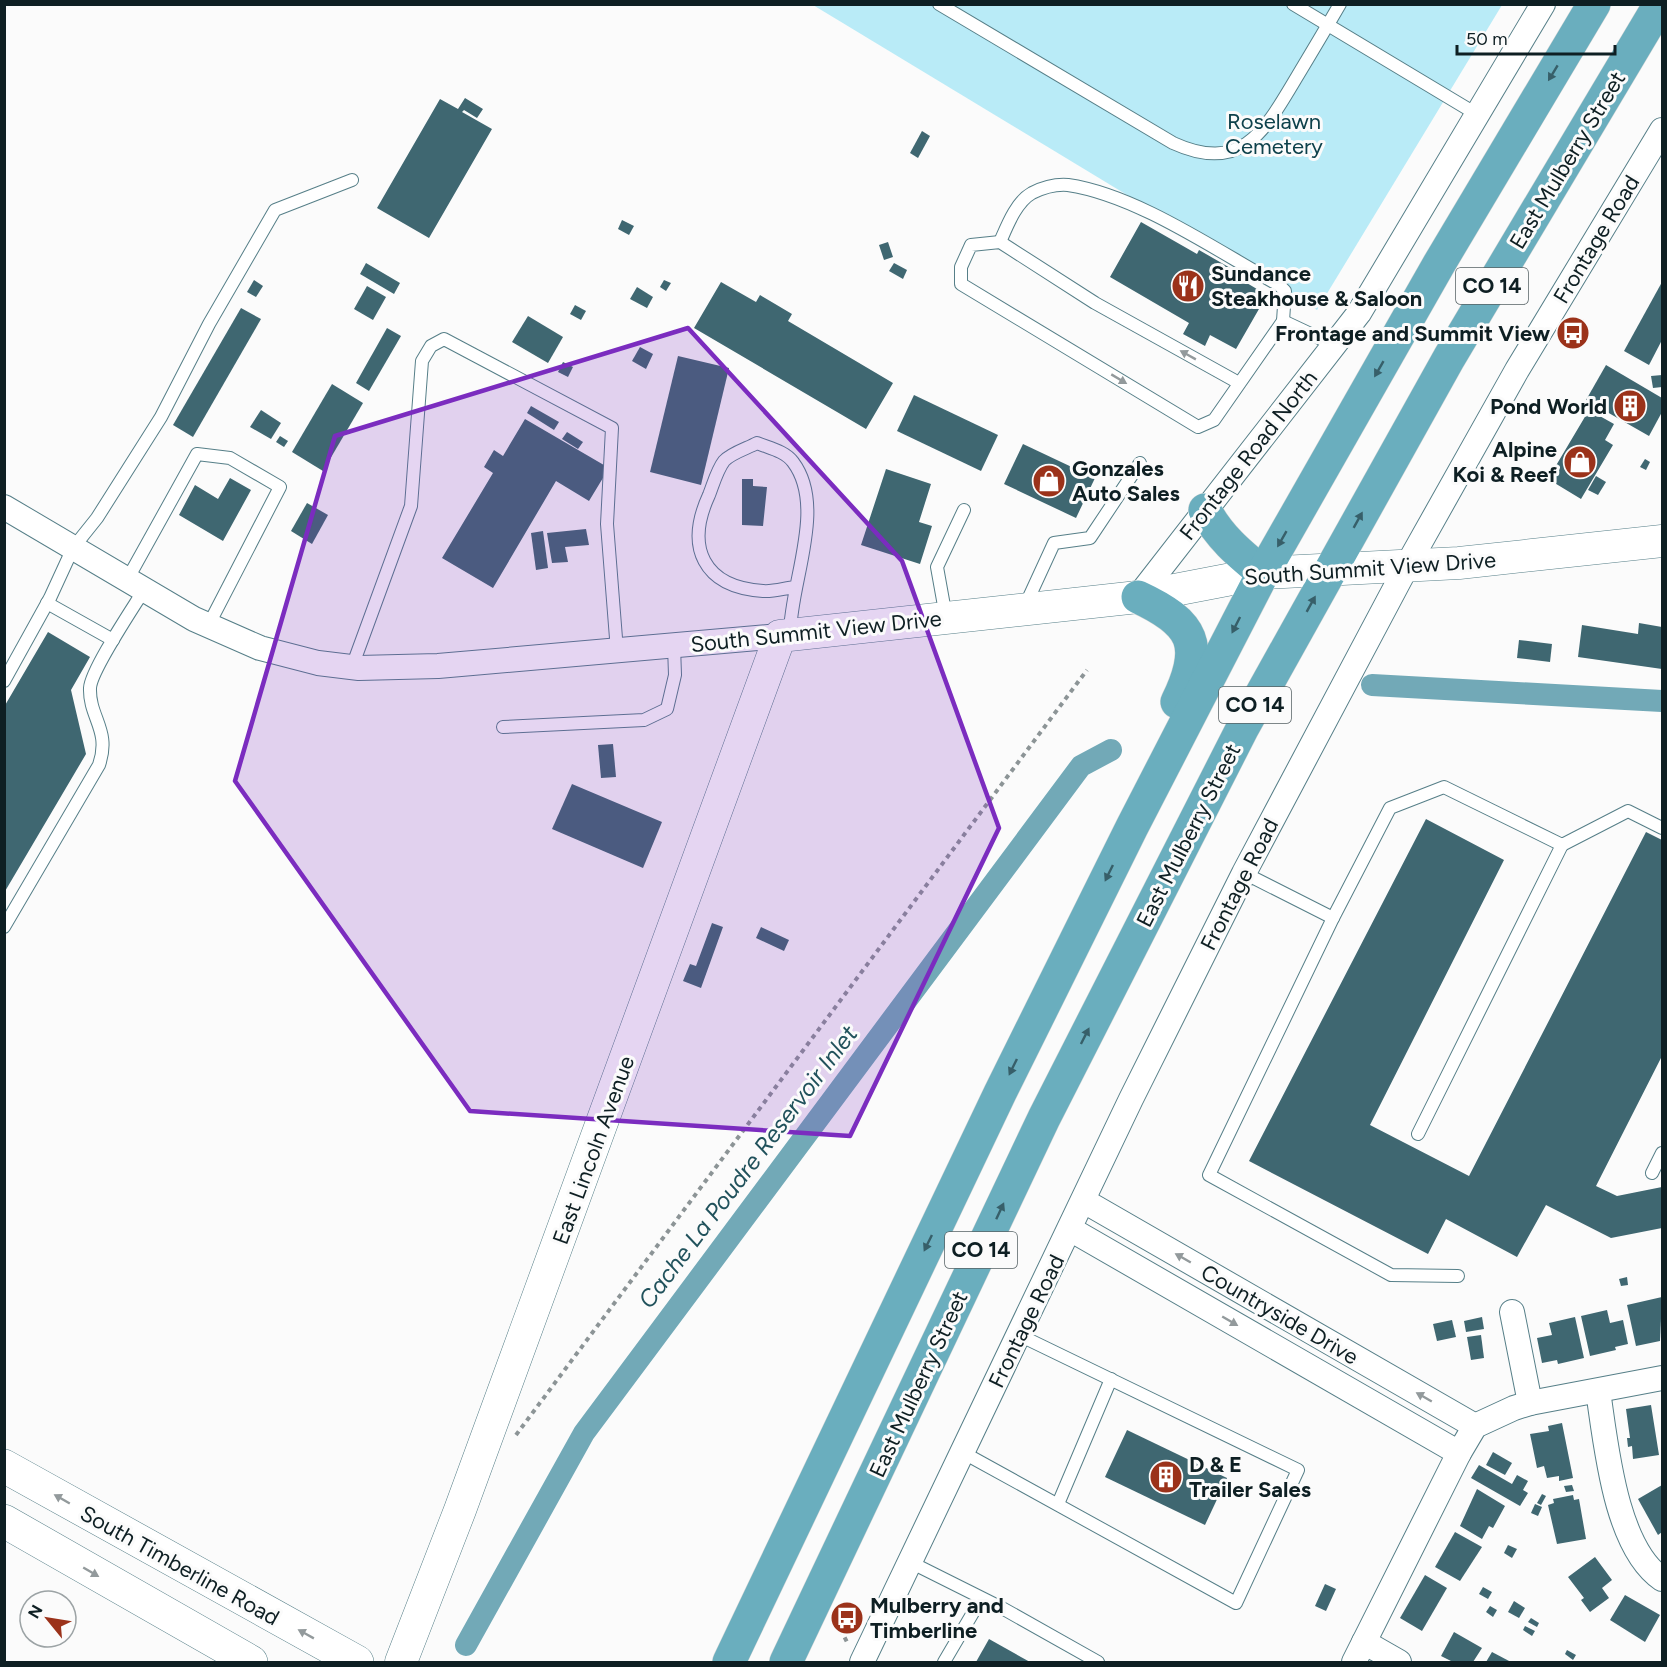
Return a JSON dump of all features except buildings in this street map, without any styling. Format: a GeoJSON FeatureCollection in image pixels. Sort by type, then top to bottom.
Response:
{"type":"FeatureCollection","features":[{"type":"Feature","properties":{"kind":"highway","name":"CO 14"},"geometry":{"type":"LineString","coordinates":[[729,1662],[898,1307],[1132,827],[1263,573],[1439,264],[1594,4]]}},
{"type":"Feature","properties":{"kind":"highway","name":"East Mulberry Street"},"geometry":{"type":"LineString","coordinates":[[786,1662],[1044,1118],[1242,729],[1449,357],[1660,4]]}},
{"type":"Feature","properties":{"kind":"highway"},"geometry":{"type":"LineString","coordinates":[[1205,510],[1214,527],[1228,543],[1263,573]]}},
{"type":"Feature","properties":{"kind":"highway"},"geometry":{"type":"LineString","coordinates":[[1132,827],[1151,756],[1186,683],[1192,656],[1192,641],[1187,629],[1161,607],[1138,597]]}},
{"type":"Feature","properties":{"kind":"highway"},"geometry":{"type":"LineString","coordinates":[[709,1662],[851,1366],[898,1307]]}},
{"type":"Feature","properties":{"kind":"highway"},"geometry":{"type":"LineString","coordinates":[[802,1662],[858,1545],[909,1403]]}},
{"type":"Feature","properties":{"kind":"main road","name":"South Timberline Road"},"geometry":{"type":"LineString","coordinates":[[4,1466],[357,1662]]}},
{"type":"Feature","properties":{"kind":"main road"},"geometry":{"type":"LineString","coordinates":[[4,1521],[250,1662]]}},
{"type":"Feature","properties":{"kind":"street","name":"Frontage Road North"},"geometry":{"type":"LineString","coordinates":[[1138,597],[1359,313],[1543,4]]}},
{"type":"Feature","properties":{"kind":"street","name":"Frontage Road"},"geometry":{"type":"LineString","coordinates":[[862,1662],[1131,1099],[1244,873],[1408,564],[1517,370],[1662,130]]}},
{"type":"Feature","properties":{"kind":"street","name":"South Summit View Drive"},"geometry":{"type":"LineString","coordinates":[[4,507],[208,626],[283,656],[352,667],[438,666],[785,636],[1138,597],[1263,573],[1459,563],[1662,541]]}},
{"type":"Feature","properties":{"kind":"street","name":"East Lincoln Avenue"},"geometry":{"type":"LineString","coordinates":[[401,1662],[464,1499],[785,636]]}},
{"type":"Feature","properties":{"kind":"street","name":"Countryside Drive"},"geometry":{"type":"LineString","coordinates":[[1084,1201],[1475,1426]]}},
{"type":"Feature","properties":{"kind":"street","name":"Countryside Drive"},"geometry":{"type":"LineString","coordinates":[[1070,1229],[1459,1453]]}},
{"type":"Feature","properties":{"kind":"street"},"geometry":{"type":"LineString","coordinates":[[1512,1312],[1530,1403]]}},
{"type":"Feature","properties":{"kind":"street"},"geometry":{"type":"LineString","coordinates":[[1399,1662],[1359,1652],[1459,1453],[1475,1426],[1530,1403],[1598,1392],[1662,1378]]}},
{"type":"Feature","properties":{"kind":"street"},"geometry":{"type":"LineString","coordinates":[[1598,1392],[1605,1442],[1630,1540],[1662,1579]]}},
{"type":"Feature","properties":{"kind":"lane"},"geometry":{"type":"LineString","coordinates":[[939,4],[1173,143],[1191,151],[1209,154],[1242,147],[1259,136],[1273,118],[1340,4]]}},
{"type":"Feature","properties":{"kind":"lane"},"geometry":{"type":"LineString","coordinates":[[1293,4],[1478,115]]}},
{"type":"Feature","properties":{"kind":"lane"},"geometry":{"type":"LineString","coordinates":[[4,681],[47,603],[73,548],[97,518],[160,417],[209,324],[274,210],[352,180]]}},
{"type":"Feature","properties":{"kind":"lane"},"geometry":{"type":"LineString","coordinates":[[1000,243],[1014,212],[1030,194],[1050,186],[1067,185],[1132,204],[1279,285],[1285,291],[1283,321],[1214,420],[1198,427],[961,284],[961,267],[971,245],[1000,243],[1095,303],[1239,383]]}},
{"type":"Feature","properties":{"kind":"lane"},"geometry":{"type":"LineString","coordinates":[[1283,321],[1334,345]]}},
{"type":"Feature","properties":{"kind":"lane"},"geometry":{"type":"LineString","coordinates":[[352,667],[411,506],[422,361],[432,346],[444,339],[612,428],[607,524],[617,651]]}},
{"type":"Feature","properties":{"kind":"lane"},"geometry":{"type":"LineString","coordinates":[[785,636],[795,587],[806,525],[807,492],[793,462],[778,451],[757,444],[725,460],[703,508],[699,538],[701,560],[713,574],[735,585],[764,591],[795,587]]}},
{"type":"Feature","properties":{"kind":"lane"},"geometry":{"type":"LineString","coordinates":[[4,927],[99,765],[105,748],[90,687],[197,454],[230,458],[280,487],[208,626]]}},
{"type":"Feature","properties":{"kind":"lane"},"geometry":{"type":"LineString","coordinates":[[1023,609],[1054,543],[1090,538],[1140,463]]}},
{"type":"Feature","properties":{"kind":"lane"},"geometry":{"type":"LineString","coordinates":[[946,618],[937,567],[964,510]]}},
{"type":"Feature","properties":{"kind":"lane"},"geometry":{"type":"LineString","coordinates":[[47,603],[113,640]]}},
{"type":"Feature","properties":{"kind":"lane"},"geometry":{"type":"LineString","coordinates":[[503,727],[644,720],[667,709],[675,675],[674,646]]}},
{"type":"Feature","properties":{"kind":"lane"},"geometry":{"type":"LineString","coordinates":[[1458,1276],[1391,1275],[1209,1175],[1333,918],[1390,808],[1444,787],[1562,845]]}},
{"type":"Feature","properties":{"kind":"lane"},"geometry":{"type":"LineString","coordinates":[[1418,1134],[1562,845],[1628,811],[1662,828]]}},
{"type":"Feature","properties":{"kind":"lane"},"geometry":{"type":"LineString","coordinates":[[1244,873],[1333,918]]}},
{"type":"Feature","properties":{"kind":"lane"},"geometry":{"type":"LineString","coordinates":[[1652,1173],[1662,1153]]}},
{"type":"Feature","properties":{"kind":"lane"},"geometry":{"type":"LineString","coordinates":[[962,1452],[1236,1603],[1298,1470],[1018,1335]]}},
{"type":"Feature","properties":{"kind":"lane"},"geometry":{"type":"LineString","coordinates":[[1058,1504],[1111,1379]]}},
{"type":"Feature","properties":{"kind":"lane"},"geometry":{"type":"LineString","coordinates":[[910,1562],[1098,1662]]}},
{"type":"Feature","properties":{"kind":"lane"},"geometry":{"type":"LineString","coordinates":[[944,1662],[981,1599]]}},
{"type":"Feature","properties":{"kind":"path"},"geometry":{"type":"LineString","coordinates":[[510,1444],[1087,670]]}},
{"type":"Feature","properties":{"kind":"highlighted area"},"geometry":{"type":"Polygon","coordinates":[[[688,328],[902,561],[999,828],[850,1136],[470,1111],[235,781],[335,436],[688,328]]]}},
{"type":"Feature","properties":{"kind":"green space","name":"Roselawn Cemetery"},"geometry":{"type":"Polygon","coordinates":[[[813,5],[1502,5],[1317,310],[813,5]]]}},
{"type":"Feature","properties":{"kind":"waterway","name":"Cache La Poudre Reservoir Inlet"},"geometry":{"type":"LineString","coordinates":[[1372,685],[1662,701]]}},
{"type":"Feature","properties":{"kind":"waterway","name":"Cache La Poudre Reservoir Inlet"},"geometry":{"type":"LineString","coordinates":[[466,1645],[584,1433],[1081,766],[1111,750]]}},
{"type":"Feature","properties":{"kind":"place","name":"Sundance Steakhouse & Saloon"},"geometry":{"type":"Point","coordinates":[1188,286]}},
{"type":"Feature","properties":{"kind":"place","name":"Frontage and Summit View"},"geometry":{"type":"Point","coordinates":[1573,333]}},
{"type":"Feature","properties":{"kind":"place","name":"Pond World"},"geometry":{"type":"Point","coordinates":[1630,406]}},
{"type":"Feature","properties":{"kind":"place","name":"Alpine Koi & Reef"},"geometry":{"type":"Point","coordinates":[1580,462]}},
{"type":"Feature","properties":{"kind":"place","name":"Gonzales Auto Sales"},"geometry":{"type":"Point","coordinates":[1049,481]}},
{"type":"Feature","properties":{"kind":"place","name":"D & E Trailer Sales"},"geometry":{"type":"Point","coordinates":[1166,1477]}},
{"type":"Feature","properties":{"kind":"place","name":"Mulberry and Timberline"},"geometry":{"type":"Point","coordinates":[847,1618]}}]}
